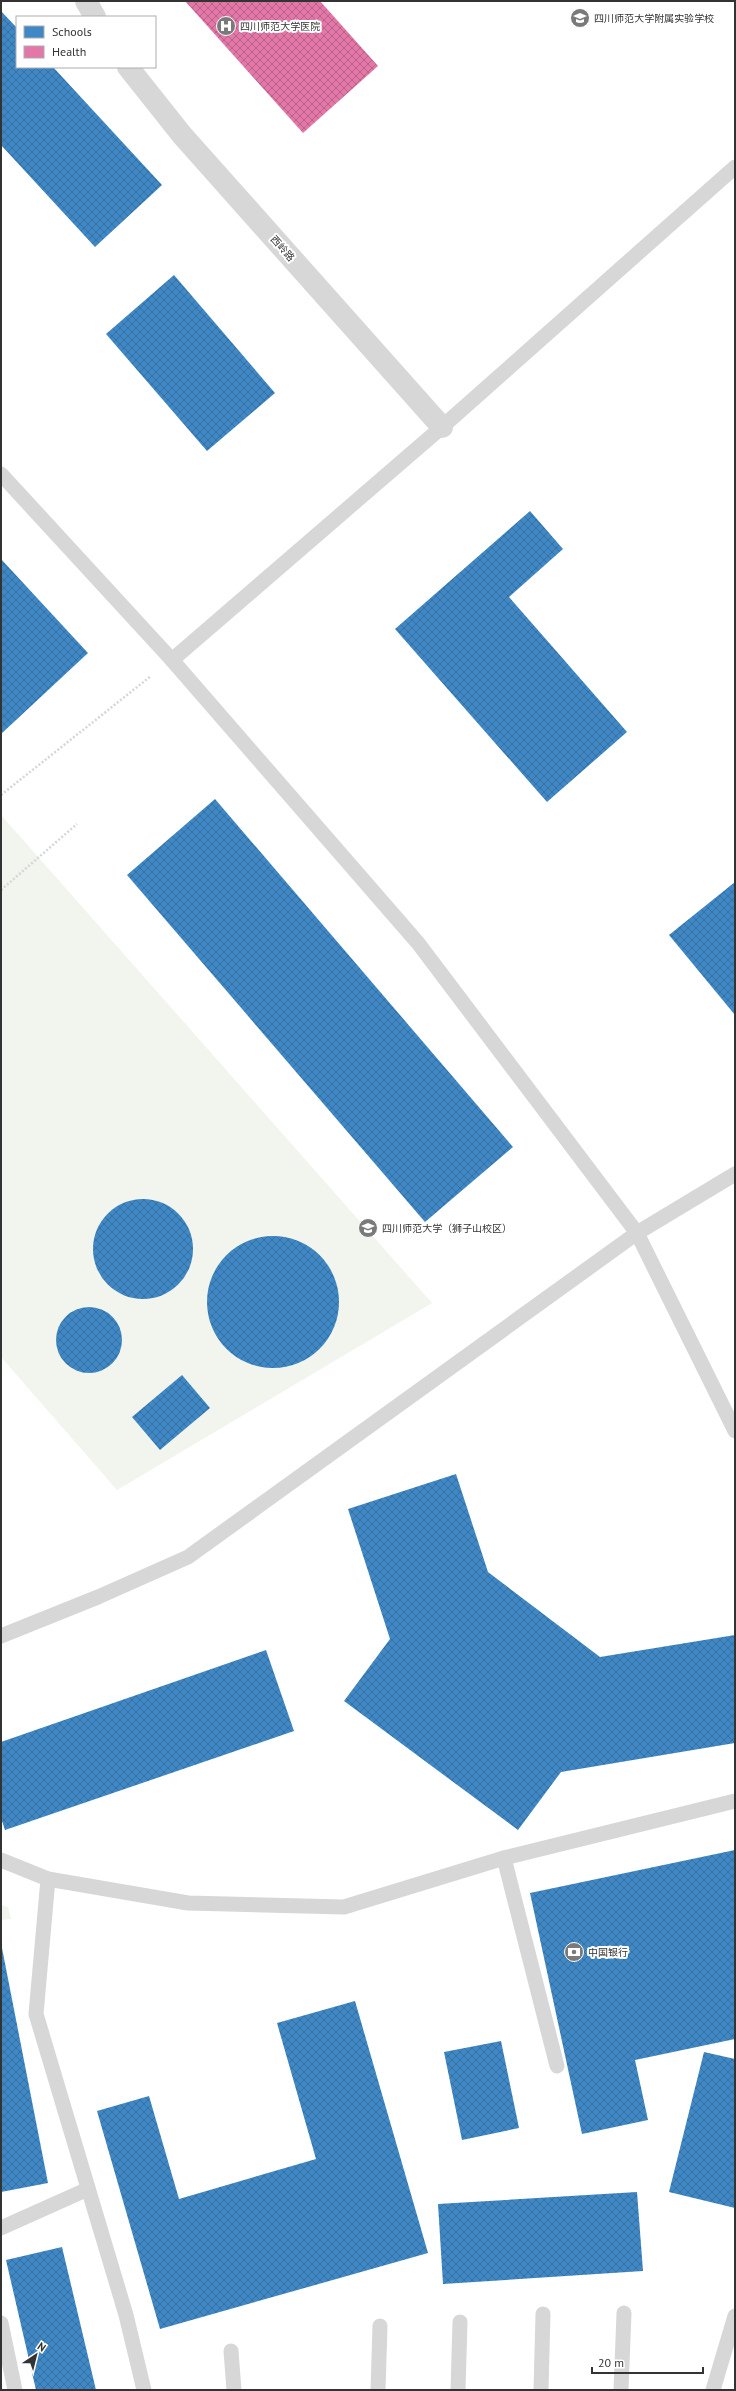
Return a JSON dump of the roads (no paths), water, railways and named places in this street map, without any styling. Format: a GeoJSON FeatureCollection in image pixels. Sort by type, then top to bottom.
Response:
{"type":"FeatureCollection","features":[{"type":"Feature","properties":{"kind":"street"},"geometry":{"type":"LineString","coordinates":[[86,1],[94,16]]}},
{"type":"Feature","properties":{"kind":"street","name":"西岭路"},"geometry":{"type":"LineString","coordinates":[[129,68],[182,135],[442,427]]}},
{"type":"Feature","properties":{"kind":"lane"},"geometry":{"type":"LineString","coordinates":[[172,660],[442,427],[735,167]]}},
{"type":"Feature","properties":{"kind":"lane"},"geometry":{"type":"LineString","coordinates":[[1,474],[172,660],[418,943],[637,1233],[735,1431]]}},
{"type":"Feature","properties":{"kind":"lane"},"geometry":{"type":"LineString","coordinates":[[1,1636],[98,1598],[188,1556],[637,1233],[735,1174]]}},
{"type":"Feature","properties":{"kind":"lane"},"geometry":{"type":"LineString","coordinates":[[1,1860],[48,1879],[188,1903],[344,1907],[504,1858],[735,1801]]}},
{"type":"Feature","properties":{"kind":"lane"},"geometry":{"type":"LineString","coordinates":[[504,1858],[557,2066]]}},
{"type":"Feature","properties":{"kind":"lane"},"geometry":{"type":"LineString","coordinates":[[48,1879],[36,2014],[126,2315],[144,2390]]}},
{"type":"Feature","properties":{"kind":"lane"},"geometry":{"type":"LineString","coordinates":[[1,2228],[88,2190]]}},
{"type":"Feature","properties":{"kind":"lane"},"geometry":{"type":"LineString","coordinates":[[541,2390],[543,2314]]}},
{"type":"Feature","properties":{"kind":"lane"},"geometry":{"type":"LineString","coordinates":[[620,2390],[624,2314]]}},
{"type":"Feature","properties":{"kind":"lane"},"geometry":{"type":"LineString","coordinates":[[713,2390],[735,2316]]}},
{"type":"Feature","properties":{"kind":"lane"},"geometry":{"type":"LineString","coordinates":[[458,2390],[460,2322]]}},
{"type":"Feature","properties":{"kind":"lane"},"geometry":{"type":"LineString","coordinates":[[1,2323],[15,2390]]}},
{"type":"Feature","properties":{"kind":"lane"},"geometry":{"type":"LineString","coordinates":[[378,2390],[380,2326]]}},
{"type":"Feature","properties":{"kind":"lane"},"geometry":{"type":"LineString","coordinates":[[232,2351],[234,2390]]}},
{"type":"Feature","properties":{"kind":"place","name":"四川师范大学附属实验学校"},"geometry":{"type":"Point","coordinates":[580,18]}},
{"type":"Feature","properties":{"kind":"place","name":"四川师范大学医院"},"geometry":{"type":"Point","coordinates":[226,26]}},
{"type":"Feature","properties":{"kind":"place","name":"四川师范大学（狮子山校区）"},"geometry":{"type":"Point","coordinates":[368,1228]}},
{"type":"Feature","properties":{"kind":"place","name":"中国银行"},"geometry":{"type":"Point","coordinates":[574,1952]}}]}
